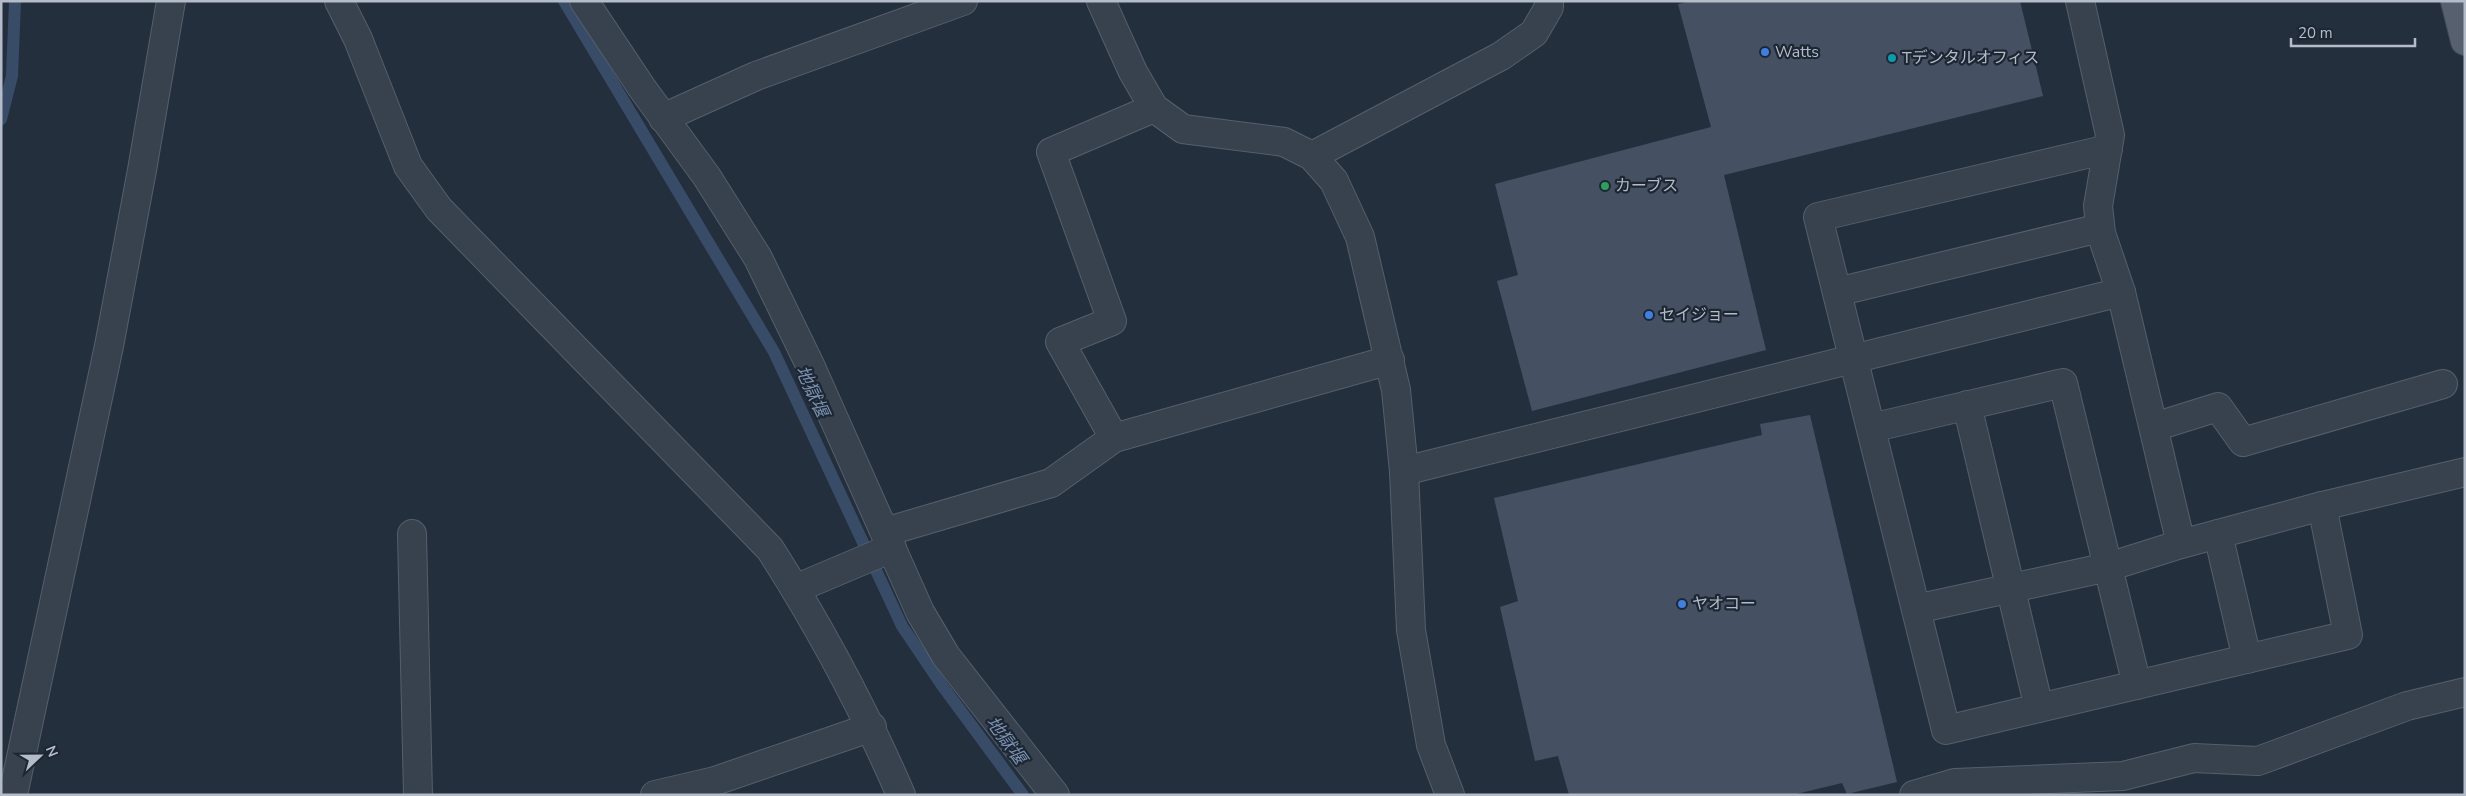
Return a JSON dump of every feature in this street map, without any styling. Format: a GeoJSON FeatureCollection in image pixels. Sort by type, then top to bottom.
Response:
{"type":"FeatureCollection","features":[{"type":"Feature","properties":{"kind":"main road"},"geometry":{"type":"LineString","coordinates":[[2455,1],[2465,41]]}},
{"type":"Feature","properties":{"kind":"street"},"geometry":{"type":"LineString","coordinates":[[13,795],[110,346],[171,1]]}},
{"type":"Feature","properties":{"kind":"street"},"geometry":{"type":"LineString","coordinates":[[584,1],[663,118],[707,177],[758,258],[810,365],[920,612],[946,656],[1055,795]]}},
{"type":"Feature","properties":{"kind":"street"},"geometry":{"type":"LineString","coordinates":[[663,118],[756,76],[963,1]]}},
{"type":"Feature","properties":{"kind":"street"},"geometry":{"type":"LineString","coordinates":[[1101,1],[1133,72],[1154,108],[1183,129],[1284,142],[1312,156],[1334,181],[1360,237],[1396,390],[1404,471],[1411,630],[1431,745],[1450,795]]}},
{"type":"Feature","properties":{"kind":"street"},"geometry":{"type":"LineString","coordinates":[[1312,156],[1501,56],[1534,33],[1549,7],[1550,1]]}},
{"type":"Feature","properties":{"kind":"street"},"geometry":{"type":"LineString","coordinates":[[2080,1],[2110,136],[2098,206],[2100,228],[2121,292],[2181,544]]}},
{"type":"Feature","properties":{"kind":"street"},"geometry":{"type":"LineString","coordinates":[[344,3],[408,166],[439,209],[770,548],[872,727],[902,795]]}},
{"type":"Feature","properties":{"kind":"street"},"geometry":{"type":"LineString","coordinates":[[1114,438],[1060,342],[1112,321],[1051,152],[1154,108]]}},
{"type":"Feature","properties":{"kind":"street"},"geometry":{"type":"LineString","coordinates":[[2108,149],[1818,217],[1946,730],[2348,635],[2322,506]]}},
{"type":"Feature","properties":{"kind":"street"},"geometry":{"type":"LineString","coordinates":[[1837,292],[2100,228]]}},
{"type":"Feature","properties":{"kind":"street"},"geometry":{"type":"LineString","coordinates":[[1404,471],[2121,292]]}},
{"type":"Feature","properties":{"kind":"street"},"geometry":{"type":"LineString","coordinates":[[795,589],[888,540],[1051,483],[1114,438],[1390,360]]}},
{"type":"Feature","properties":{"kind":"street"},"geometry":{"type":"LineString","coordinates":[[1871,428],[2063,384],[2137,685]]}},
{"type":"Feature","properties":{"kind":"street"},"geometry":{"type":"LineString","coordinates":[[2154,427],[2218,407],[2243,442],[2443,384]]}},
{"type":"Feature","properties":{"kind":"street"},"geometry":{"type":"LineString","coordinates":[[1967,406],[2039,708]]}},
{"type":"Feature","properties":{"kind":"street"},"geometry":{"type":"LineString","coordinates":[[1916,609],[2108,567],[2181,544],[2322,506],[2465,472]]}},
{"type":"Feature","properties":{"kind":"street"},"geometry":{"type":"LineString","coordinates":[[412,534],[418,795]]}},
{"type":"Feature","properties":{"kind":"street"},"geometry":{"type":"LineString","coordinates":[[2218,534],[2247,659]]}},
{"type":"Feature","properties":{"kind":"street"},"geometry":{"type":"LineString","coordinates":[[1914,795],[1955,783],[2123,776],[2194,758],[2258,761],[2407,706],[2465,692]]}},
{"type":"Feature","properties":{"kind":"street"},"geometry":{"type":"LineString","coordinates":[[655,795],[715,781],[872,727]]}},
{"type":"Feature","properties":{"kind":"building"},"geometry":{"type":"Polygon","coordinates":[[[1691,1],[2020,1],[2043,96],[1724,175],[1766,350],[1532,411],[1497,281],[1518,275],[1495,184],[1711,127],[1678,4],[1691,1]]]}},
{"type":"Feature","properties":{"kind":"building","name":"ヤオコー"},"geometry":{"type":"Polygon","coordinates":[[[1810,415],[1897,782],[1847,794],[1842,783],[1792,795],[1569,795],[1558,756],[1535,761],[1500,607],[1518,601],[1494,498],[1762,435],[1760,424],[1810,415]]]}},
{"type":"Feature","properties":{"kind":"waterway"},"geometry":{"type":"LineString","coordinates":[[1,119],[12,76],[15,1]]}},
{"type":"Feature","properties":{"kind":"waterway","name":"地獄堰"},"geometry":{"type":"LineString","coordinates":[[564,1],[774,352],[902,626],[941,684],[1023,795]]}},
{"type":"Feature","properties":{"kind":"place","name":"Watts"},"geometry":{"type":"Point","coordinates":[1765,52]}},
{"type":"Feature","properties":{"kind":"place","name":"Tデンタルオフィス"},"geometry":{"type":"Point","coordinates":[1892,58]}},
{"type":"Feature","properties":{"kind":"place","name":"カーブス"},"geometry":{"type":"Point","coordinates":[1605,186]}},
{"type":"Feature","properties":{"kind":"place","name":"セイジョー"},"geometry":{"type":"Point","coordinates":[1649,315]}},
{"type":"Feature","properties":{"kind":"place","name":"ヤオコー"},"geometry":{"type":"Point","coordinates":[1682,604]}}]}
